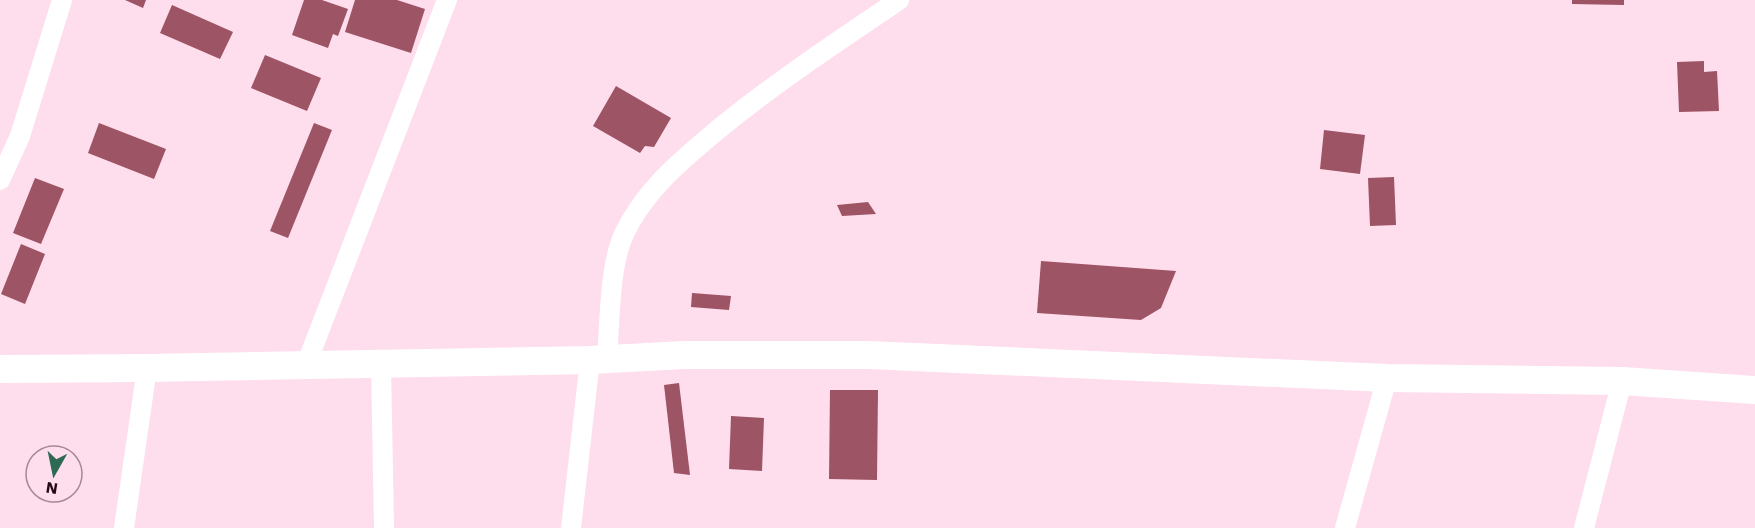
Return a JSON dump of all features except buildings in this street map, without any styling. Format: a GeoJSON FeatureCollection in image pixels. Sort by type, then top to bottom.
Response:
{"type":"FeatureCollection","features":[{"type":"Feature","properties":{"kind":"main road"},"geometry":{"type":"LineString","coordinates":[[0,369],[306,366],[598,360],[684,355],[868,355],[1387,378],[1622,381],[1755,390]]}},
{"type":"Feature","properties":{"kind":"street"},"geometry":{"type":"LineString","coordinates":[[0,180],[20,136],[62,0]]}},
{"type":"Feature","properties":{"kind":"street"},"geometry":{"type":"LineString","coordinates":[[306,366],[447,0]]}},
{"type":"Feature","properties":{"kind":"street"},"geometry":{"type":"LineString","coordinates":[[571,528],[615,258],[624,235],[641,204],[678,163],[769,88],[899,0]]}},
{"type":"Feature","properties":{"kind":"street"},"geometry":{"type":"LineString","coordinates":[[381,364],[384,528]]}},
{"type":"Feature","properties":{"kind":"street"},"geometry":{"type":"LineString","coordinates":[[124,528],[147,368]]}},
{"type":"Feature","properties":{"kind":"street"},"geometry":{"type":"LineString","coordinates":[[1345,528],[1387,378]]}},
{"type":"Feature","properties":{"kind":"street"},"geometry":{"type":"LineString","coordinates":[[1584,528],[1622,381]]}}]}
